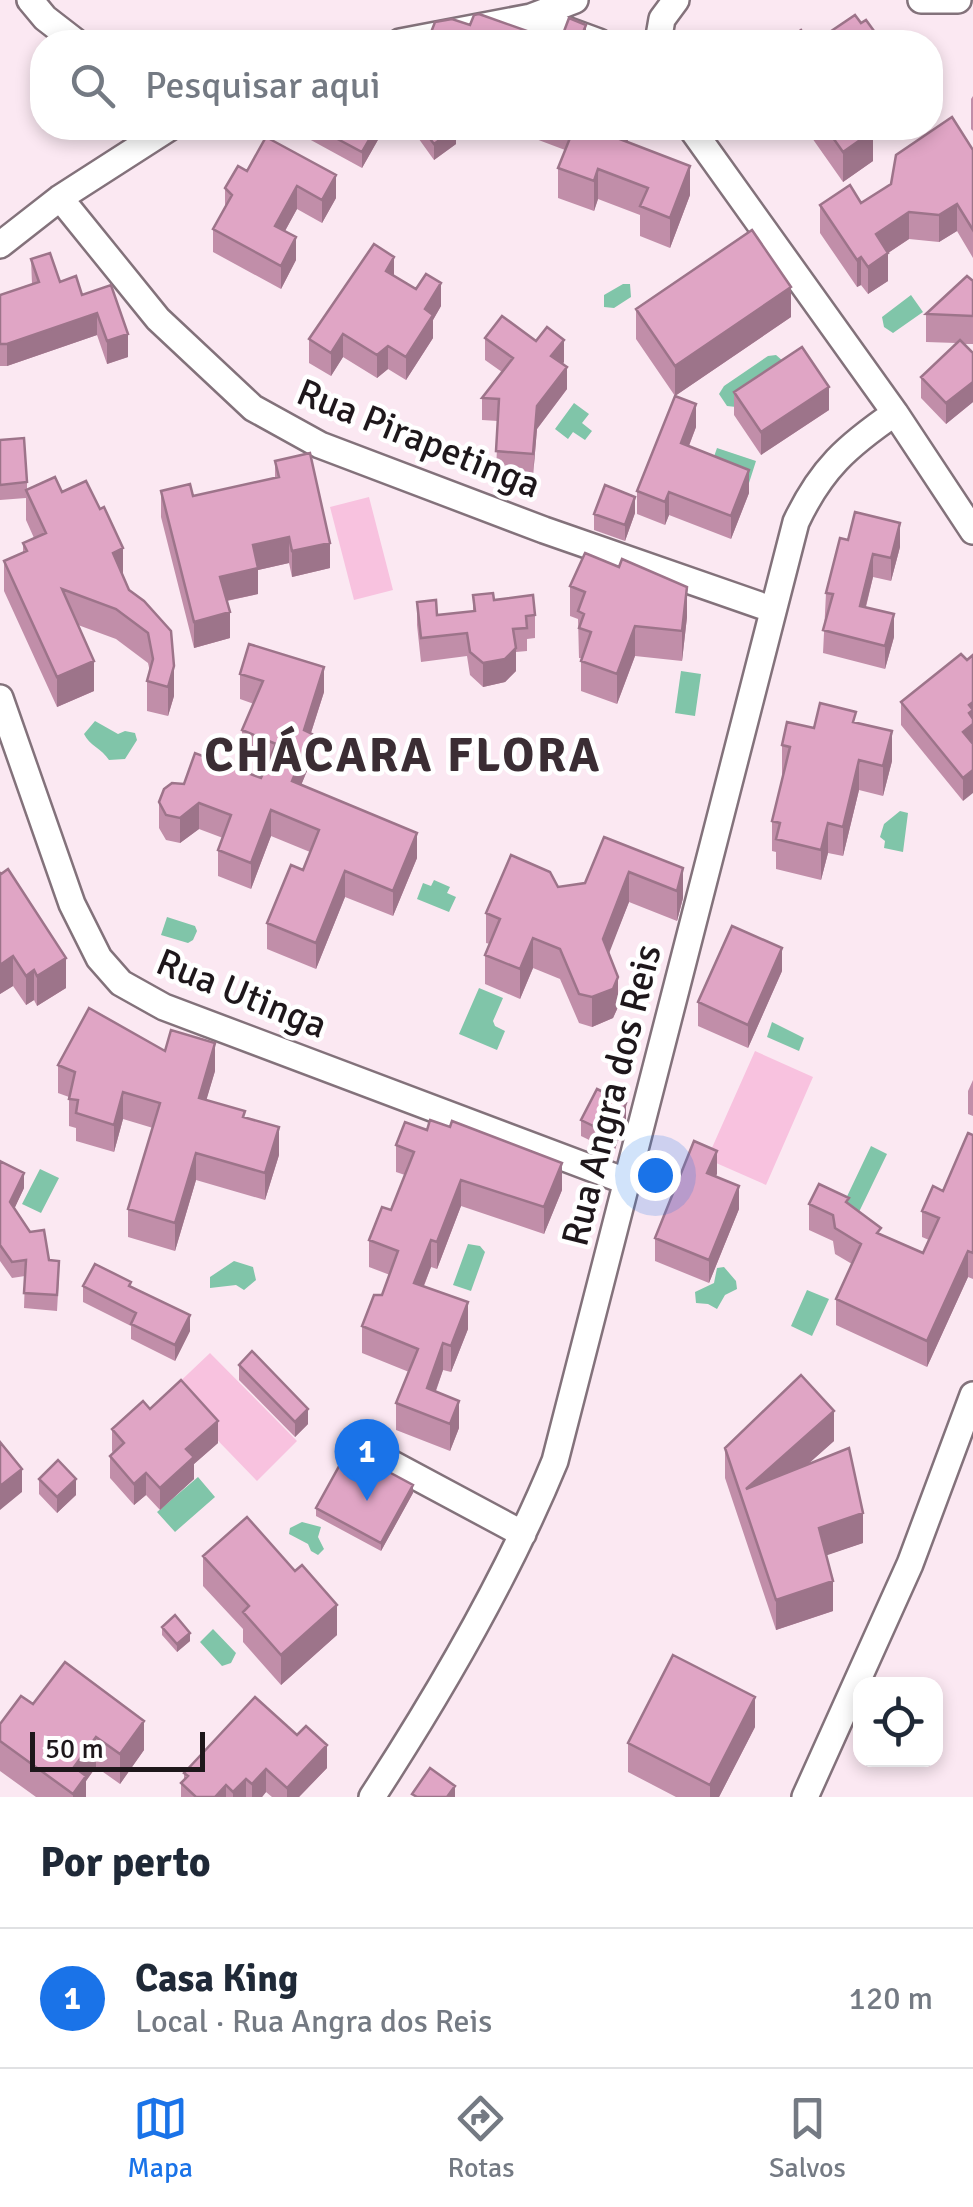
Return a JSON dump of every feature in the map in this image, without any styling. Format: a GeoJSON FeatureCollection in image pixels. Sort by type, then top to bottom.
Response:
{"type":"FeatureCollection","features":[{"type":"Feature","properties":{"kind":"street"},"geometry":{"type":"LineString","coordinates":[[30,0],[60,30]]}},
{"type":"Feature","properties":{"kind":"street"},"geometry":{"type":"LineString","coordinates":[[463,30],[531,17],[575,0]]}},
{"type":"Feature","properties":{"kind":"street"},"geometry":{"type":"LineString","coordinates":[[660,30],[662,19],[676,0]]}},
{"type":"Feature","properties":{"kind":"street"},"geometry":{"type":"LineString","coordinates":[[921,0],[958,0]]}},
{"type":"Feature","properties":{"kind":"street"},"geometry":{"type":"LineString","coordinates":[[531,17],[566,30]]}},
{"type":"Feature","properties":{"kind":"street"},"geometry":{"type":"LineString","coordinates":[[0,245],[60,198],[150,140]]}},
{"type":"Feature","properties":{"kind":"street"},"geometry":{"type":"LineString","coordinates":[[701,140],[895,413],[973,531]]}},
{"type":"Feature","properties":{"kind":"street","name":"Rua Pirapetinga"},"geometry":{"type":"LineString","coordinates":[[60,198],[158,320],[253,408],[320,445],[771,610]]}},
{"type":"Feature","properties":{"kind":"street","name":"Rua Angra dos Reis"},"geometry":{"type":"LineString","coordinates":[[372,1797],[523,1534],[555,1461],[796,522],[812,488],[852,444],[895,413]]}},
{"type":"Feature","properties":{"kind":"street","name":"Rua Utinga"},"geometry":{"type":"LineString","coordinates":[[0,698],[72,904],[99,958],[121,983],[164,1007],[628,1182]]}},
{"type":"Feature","properties":{"kind":"street"},"geometry":{"type":"LineString","coordinates":[[805,1797],[910,1564],[973,1395]]}},
{"type":"Feature","properties":{"kind":"street"},"geometry":{"type":"LineString","coordinates":[[358,1445],[523,1534]]}},
{"type":"Feature","properties":{"kind":"shaded area"},"geometry":{"type":"Polygon","coordinates":[[[630,284],[631,297],[614,308],[604,307],[604,295],[630,284]]]}},
{"type":"Feature","properties":{"kind":"shaded area"},"geometry":{"type":"Polygon","coordinates":[[[911,295],[923,312],[893,333],[884,327],[882,317],[911,295]]]}},
{"type":"Feature","properties":{"kind":"shaded area"},"geometry":{"type":"Polygon","coordinates":[[[776,355],[783,361],[736,407],[727,406],[719,394],[724,386],[768,356],[776,355]]]}},
{"type":"Feature","properties":{"kind":"shaded area"},"geometry":{"type":"Polygon","coordinates":[[[574,403],[589,414],[582,423],[592,431],[585,440],[573,432],[568,439],[555,429],[574,403]]]}},
{"type":"Feature","properties":{"kind":"shaded area"},"geometry":{"type":"Polygon","coordinates":[[[717,448],[756,461],[749,483],[709,471],[717,448]]]}},
{"type":"Feature","properties":{"kind":"shaded area"},"geometry":{"type":"Polygon","coordinates":[[[369,497],[393,590],[354,600],[330,507],[369,497]]]}},
{"type":"Feature","properties":{"kind":"shaded area"},"geometry":{"type":"Polygon","coordinates":[[[681,671],[701,674],[695,716],[675,713],[681,671]]]}},
{"type":"Feature","properties":{"kind":"shaded area"},"geometry":{"type":"Polygon","coordinates":[[[95,721],[118,734],[135,733],[137,740],[125,759],[109,760],[86,738],[84,734],[95,721]]]}},
{"type":"Feature","properties":{"kind":"shaded area"},"geometry":{"type":"Polygon","coordinates":[[[900,811],[908,813],[903,852],[884,848],[885,841],[880,837],[884,824],[900,811]]]}},
{"type":"Feature","properties":{"kind":"shaded area"},"geometry":{"type":"Polygon","coordinates":[[[434,880],[450,887],[447,893],[456,897],[449,912],[417,899],[423,883],[431,886],[434,880]]]}},
{"type":"Feature","properties":{"kind":"shaded area"},"geometry":{"type":"Polygon","coordinates":[[[167,917],[195,926],[193,940],[188,943],[161,935],[167,917]]]}},
{"type":"Feature","properties":{"kind":"shaded area"},"geometry":{"type":"Polygon","coordinates":[[[479,988],[503,998],[493,1021],[505,1031],[497,1050],[459,1034],[479,988]]]}},
{"type":"Feature","properties":{"kind":"shaded area"},"geometry":{"type":"Polygon","coordinates":[[[772,1022],[804,1038],[799,1051],[767,1037],[772,1022]]]}},
{"type":"Feature","properties":{"kind":"shaded area"},"geometry":{"type":"Polygon","coordinates":[[[755,1051],[813,1077],[766,1185],[707,1159],[755,1051]]]}},
{"type":"Feature","properties":{"kind":"shaded area"},"geometry":{"type":"Polygon","coordinates":[[[871,1146],[887,1154],[858,1214],[842,1207],[871,1146]]]}},
{"type":"Feature","properties":{"kind":"shaded area"},"geometry":{"type":"Polygon","coordinates":[[[40,1169],[59,1178],[41,1213],[22,1204],[40,1169]]]}},
{"type":"Feature","properties":{"kind":"shaded area"},"geometry":{"type":"Polygon","coordinates":[[[468,1244],[480,1246],[485,1252],[471,1291],[453,1285],[468,1244]]]}},
{"type":"Feature","properties":{"kind":"shaded area"},"geometry":{"type":"Polygon","coordinates":[[[234,1261],[253,1267],[256,1280],[244,1290],[236,1285],[210,1288],[210,1277],[234,1261]]]}},
{"type":"Feature","properties":{"kind":"shaded area"},"geometry":{"type":"Polygon","coordinates":[[[724,1267],[736,1281],[737,1289],[725,1295],[717,1309],[696,1303],[695,1292],[714,1283],[717,1268],[724,1267]]]}},
{"type":"Feature","properties":{"kind":"shaded area"},"geometry":{"type":"Polygon","coordinates":[[[807,1290],[829,1299],[812,1336],[791,1326],[807,1290]]]}},
{"type":"Feature","properties":{"kind":"shaded area"},"geometry":{"type":"Polygon","coordinates":[[[210,1353],[297,1441],[257,1481],[170,1391],[210,1353]]]}},
{"type":"Feature","properties":{"kind":"shaded area"},"geometry":{"type":"Polygon","coordinates":[[[198,1477],[215,1497],[175,1532],[157,1512],[198,1477]]]}},
{"type":"Feature","properties":{"kind":"shaded area"},"geometry":{"type":"Polygon","coordinates":[[[302,1522],[321,1527],[318,1537],[324,1549],[318,1555],[308,1544],[289,1534],[290,1528],[302,1522]]]}},
{"type":"Feature","properties":{"kind":"shaded area"},"geometry":{"type":"Polygon","coordinates":[[[213,1629],[236,1653],[231,1663],[222,1666],[200,1642],[213,1629]]]}},
{"type":"Feature","properties":{"kind":"building"},"geometry":{"type":"Polygon","coordinates":[[[474,15],[524,30],[432,30],[435,22],[452,19],[470,25],[474,15]]]}},
{"type":"Feature","properties":{"kind":"building"},"geometry":{"type":"Polygon","coordinates":[[[855,15],[861,23],[866,20],[873,30],[833,30],[855,15]]]}},
{"type":"Feature","properties":{"kind":"building"},"geometry":{"type":"Polygon","coordinates":[[[569,18],[586,25],[584,30],[564,30],[569,18]]]}},
{"type":"Feature","properties":{"kind":"building"},"geometry":{"type":"Polygon","coordinates":[[[952,117],[973,150],[973,230],[957,204],[939,215],[909,212],[876,234],[888,253],[868,267],[861,257],[857,260],[820,205],[850,185],[861,203],[891,184],[896,155],[918,140],[943,140],[943,123],[952,117]]]}},
{"type":"Feature","properties":{"kind":"building"},"geometry":{"type":"Polygon","coordinates":[[[264,140],[272,140],[336,175],[322,200],[297,186],[275,226],[296,237],[281,266],[213,229],[232,195],[225,188],[238,166],[247,171],[264,140]]]}},
{"type":"Feature","properties":{"kind":"building"},"geometry":{"type":"Polygon","coordinates":[[[340,140],[369,140],[362,152],[340,140]]]}},
{"type":"Feature","properties":{"kind":"building"},"geometry":{"type":"Polygon","coordinates":[[[569,140],[622,140],[690,166],[670,218],[640,206],[648,188],[598,169],[594,181],[558,168],[569,140]]]}},
{"type":"Feature","properties":{"kind":"building"},"geometry":{"type":"Polygon","coordinates":[[[834,140],[860,140],[843,152],[834,140]]]}},
{"type":"Feature","properties":{"kind":"building"},"geometry":{"type":"Polygon","coordinates":[[[752,230],[791,287],[675,366],[636,309],[752,230]]]}},
{"type":"Feature","properties":{"kind":"building"},"geometry":{"type":"Polygon","coordinates":[[[374,244],[394,257],[386,271],[416,289],[426,274],[441,283],[425,309],[433,315],[406,357],[388,346],[377,355],[343,334],[331,353],[309,339],[374,244]]]}},
{"type":"Feature","properties":{"kind":"building"},"geometry":{"type":"Polygon","coordinates":[[[50,253],[60,282],[76,276],[82,295],[111,285],[128,334],[107,341],[97,313],[0,344],[0,295],[39,282],[31,259],[50,253]]]}},
{"type":"Feature","properties":{"kind":"building"},"geometry":{"type":"Polygon","coordinates":[[[967,276],[973,281],[973,316],[926,314],[967,276]]]}},
{"type":"Feature","properties":{"kind":"building"},"geometry":{"type":"Polygon","coordinates":[[[502,316],[536,341],[547,327],[564,340],[551,356],[567,367],[537,406],[533,454],[496,451],[499,399],[482,398],[513,358],[485,338],[502,316]]]}},
{"type":"Feature","properties":{"kind":"building"},"geometry":{"type":"Polygon","coordinates":[[[960,340],[973,353],[973,382],[946,403],[921,377],[960,340]]]}},
{"type":"Feature","properties":{"kind":"building"},"geometry":{"type":"Polygon","coordinates":[[[802,347],[829,387],[761,432],[734,392],[802,347]]]}},
{"type":"Feature","properties":{"kind":"building"},"geometry":{"type":"Polygon","coordinates":[[[675,396],[696,404],[681,443],[749,470],[731,516],[669,492],[665,502],[637,491],[675,396]]]}},
{"type":"Feature","properties":{"kind":"building"},"geometry":{"type":"Polygon","coordinates":[[[24,438],[27,482],[0,485],[0,440],[24,438]]]}},
{"type":"Feature","properties":{"kind":"building"},"geometry":{"type":"Polygon","coordinates":[[[310,453],[330,543],[292,551],[289,537],[253,545],[258,568],[220,577],[230,612],[194,622],[161,491],[190,484],[193,496],[279,477],[275,461],[310,453]]]}},
{"type":"Feature","properties":{"kind":"building"},"geometry":{"type":"Polygon","coordinates":[[[55,477],[62,492],[86,481],[100,509],[104,507],[123,548],[113,553],[129,590],[171,631],[174,666],[168,687],[147,681],[153,659],[148,633],[116,609],[62,589],[94,661],[57,677],[4,561],[27,551],[23,543],[46,533],[26,490],[55,477]]]}},
{"type":"Feature","properties":{"kind":"building"},"geometry":{"type":"Polygon","coordinates":[[[605,485],[635,497],[625,525],[594,514],[605,485]]]}},
{"type":"Feature","properties":{"kind":"building"},"geometry":{"type":"Polygon","coordinates":[[[855,512],[900,523],[891,558],[873,554],[860,606],[894,614],[885,646],[823,630],[833,594],[826,593],[840,538],[848,540],[855,512]]]}},
{"type":"Feature","properties":{"kind":"building"},"geometry":{"type":"Polygon","coordinates":[[[585,553],[619,567],[622,559],[687,587],[682,631],[635,626],[617,674],[581,661],[591,632],[579,628],[584,614],[578,611],[585,592],[570,586],[585,553]]]}},
{"type":"Feature","properties":{"kind":"building"},"geometry":{"type":"Polygon","coordinates":[[[493,593],[494,600],[533,595],[535,615],[526,616],[527,628],[513,629],[516,648],[505,659],[483,663],[470,652],[467,633],[421,638],[417,602],[436,600],[437,615],[475,611],[473,595],[493,593]]]}},
{"type":"Feature","properties":{"kind":"building"},"geometry":{"type":"Polygon","coordinates":[[[249,644],[324,667],[304,730],[312,734],[292,781],[417,833],[393,891],[345,871],[316,943],[267,923],[291,865],[303,870],[319,830],[271,810],[251,863],[218,850],[231,815],[199,803],[180,818],[166,815],[159,802],[164,789],[172,783],[184,784],[195,753],[261,778],[276,744],[242,730],[263,681],[240,674],[249,644]]]}},
{"type":"Feature","properties":{"kind":"building"},"geometry":{"type":"Polygon","coordinates":[[[961,654],[967,660],[973,655],[973,702],[969,705],[973,710],[969,713],[973,724],[963,732],[973,744],[973,770],[963,778],[901,702],[961,654]]]}},
{"type":"Feature","properties":{"kind":"building"},"geometry":{"type":"Polygon","coordinates":[[[820,703],[856,712],[853,722],[892,731],[883,766],[859,760],[843,827],[828,823],[821,850],[776,839],[780,823],[772,821],[790,747],[782,745],[787,722],[814,728],[820,703]]]}},
{"type":"Feature","properties":{"kind":"building"},"geometry":{"type":"Polygon","coordinates":[[[604,837],[683,868],[677,891],[629,872],[603,939],[618,977],[613,989],[592,997],[579,994],[560,949],[533,938],[520,969],[485,955],[500,919],[486,913],[511,855],[550,872],[558,887],[585,883],[604,837]]]}},
{"type":"Feature","properties":{"kind":"building"},"geometry":{"type":"Polygon","coordinates":[[[8,869],[66,958],[37,976],[34,970],[26,976],[13,956],[0,965],[0,873],[8,869]]]}},
{"type":"Feature","properties":{"kind":"building"},"geometry":{"type":"Polygon","coordinates":[[[732,926],[782,948],[748,1025],[698,1002],[732,926]]]}},
{"type":"Feature","properties":{"kind":"building"},"geometry":{"type":"Polygon","coordinates":[[[89,1008],[165,1051],[171,1030],[215,1043],[199,1098],[245,1111],[243,1117],[279,1127],[265,1173],[196,1153],[175,1223],[128,1209],[160,1103],[123,1092],[114,1125],[76,1113],[78,1100],[69,1099],[75,1072],[58,1065],[89,1008]]]}},
{"type":"Feature","properties":{"kind":"building"},"geometry":{"type":"Polygon","coordinates":[[[597,1089],[626,1103],[614,1136],[581,1120],[597,1089]]]}},
{"type":"Feature","properties":{"kind":"building"},"geometry":{"type":"Polygon","coordinates":[[[430,1120],[450,1127],[452,1121],[562,1163],[544,1207],[461,1180],[437,1242],[431,1240],[414,1283],[468,1302],[451,1346],[443,1343],[427,1388],[459,1401],[450,1424],[396,1403],[418,1349],[362,1326],[374,1295],[382,1295],[398,1251],[369,1240],[382,1207],[391,1210],[414,1152],[396,1145],[405,1122],[427,1130],[430,1120]]]}},
{"type":"Feature","properties":{"kind":"building"},"geometry":{"type":"Polygon","coordinates":[[[968,1133],[973,1135],[973,1253],[968,1251],[927,1341],[836,1299],[861,1244],[835,1228],[833,1215],[809,1204],[819,1184],[849,1198],[846,1202],[881,1228],[877,1233],[923,1253],[939,1218],[922,1211],[933,1186],[943,1191],[968,1133]]]}},
{"type":"Feature","properties":{"kind":"building"},"geometry":{"type":"Polygon","coordinates":[[[694,1141],[717,1151],[707,1173],[739,1186],[709,1260],[655,1238],[694,1141]]]}},
{"type":"Feature","properties":{"kind":"building"},"geometry":{"type":"Polygon","coordinates":[[[0,1161],[24,1173],[10,1202],[30,1232],[44,1230],[49,1260],[59,1261],[57,1295],[24,1293],[26,1260],[12,1262],[0,1245],[0,1161]]]}},
{"type":"Feature","properties":{"kind":"building"},"geometry":{"type":"Polygon","coordinates":[[[95,1264],[131,1282],[129,1286],[190,1315],[175,1345],[131,1324],[136,1313],[83,1286],[95,1264]]]}},
{"type":"Feature","properties":{"kind":"building"},"geometry":{"type":"Polygon","coordinates":[[[252,1351],[308,1409],[295,1422],[239,1365],[252,1351]]]}},
{"type":"Feature","properties":{"kind":"building"},"geometry":{"type":"Polygon","coordinates":[[[801,1375],[834,1411],[746,1489],[849,1448],[863,1513],[819,1528],[833,1581],[776,1600],[725,1448],[801,1375]]]}},
{"type":"Feature","properties":{"kind":"building"},"geometry":{"type":"Polygon","coordinates":[[[181,1380],[218,1421],[186,1449],[194,1457],[160,1488],[146,1473],[134,1484],[110,1456],[124,1443],[112,1429],[143,1401],[150,1409],[181,1380]]]}},
{"type":"Feature","properties":{"kind":"building"},"geometry":{"type":"Polygon","coordinates":[[[0,1442],[22,1469],[0,1486],[0,1442]]]}},
{"type":"Feature","properties":{"kind":"building"},"geometry":{"type":"Polygon","coordinates":[[[348,1450],[413,1485],[381,1543],[316,1508],[348,1450]]]}},
{"type":"Feature","properties":{"kind":"building"},"geometry":{"type":"Polygon","coordinates":[[[58,1460],[76,1479],[57,1497],[39,1479],[58,1460]]]}},
{"type":"Feature","properties":{"kind":"building"},"geometry":{"type":"Polygon","coordinates":[[[247,1517],[295,1571],[302,1565],[337,1605],[281,1655],[243,1612],[249,1606],[203,1556],[247,1517]]]}},
{"type":"Feature","properties":{"kind":"building"},"geometry":{"type":"Polygon","coordinates":[[[175,1615],[190,1633],[177,1644],[162,1627],[175,1615]]]}},
{"type":"Feature","properties":{"kind":"building"},"geometry":{"type":"Polygon","coordinates":[[[673,1655],[755,1697],[710,1785],[628,1743],[673,1655]]]}},
{"type":"Feature","properties":{"kind":"building"},"geometry":{"type":"Polygon","coordinates":[[[65,1662],[144,1721],[120,1754],[96,1737],[74,1767],[86,1776],[73,1794],[0,1741],[0,1724],[21,1696],[33,1704],[65,1662]]]}},
{"type":"Feature","properties":{"kind":"building"},"geometry":{"type":"Polygon","coordinates":[[[255,1697],[297,1735],[306,1726],[327,1745],[287,1788],[266,1769],[252,1784],[246,1779],[233,1792],[226,1785],[215,1797],[196,1797],[181,1783],[188,1776],[184,1773],[255,1697]]]}},
{"type":"Feature","properties":{"kind":"building"},"geometry":{"type":"Polygon","coordinates":[[[430,1768],[455,1786],[447,1797],[412,1794],[430,1768]]]}},
{"type":"Feature","properties":{"kind":"place","name":"Casa King"},"geometry":{"type":"Point","coordinates":[367,1501]}},
{"type":"Feature","properties":{"kind":"district","name":"CHÁCARA FLORA"},"geometry":{"type":"Point","coordinates":[403,754]}}]}
